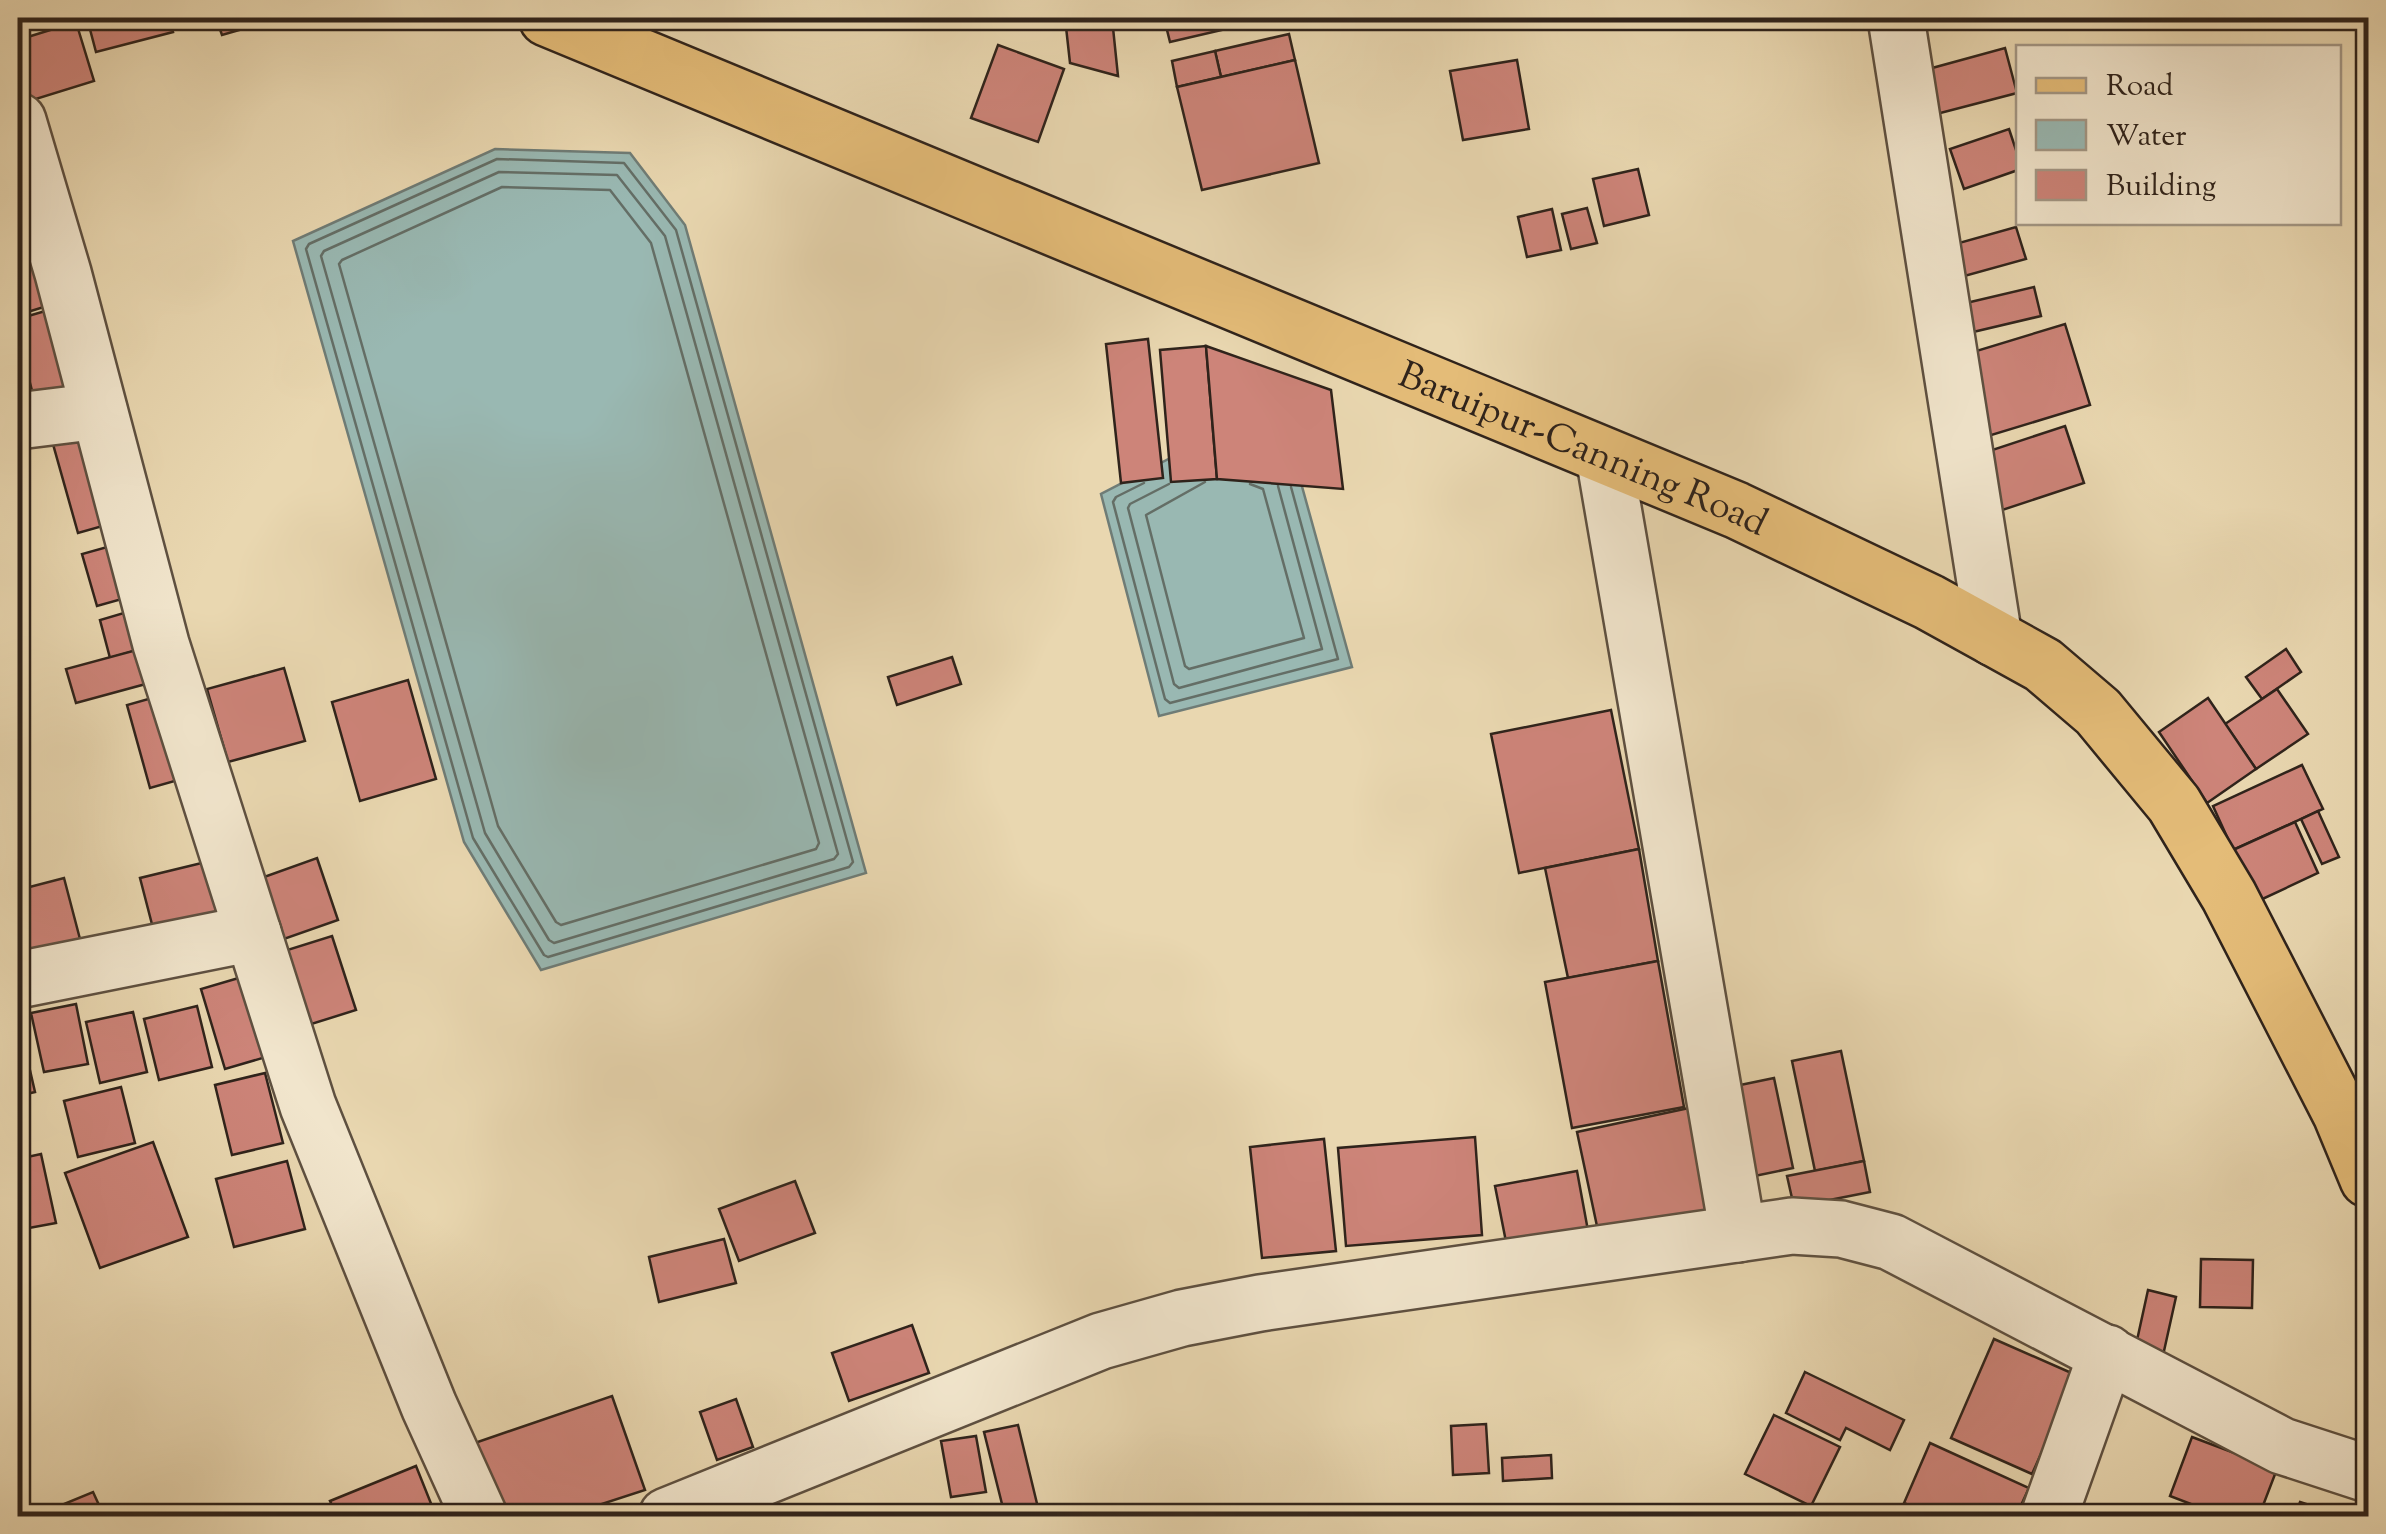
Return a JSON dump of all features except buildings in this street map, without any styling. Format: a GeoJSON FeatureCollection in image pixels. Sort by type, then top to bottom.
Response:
{"type":"FeatureCollection","features":[{"type":"Feature","properties":{"kind":"main road","name":"Baruipur-Canning Road"},"geometry":{"type":"LineString","coordinates":[[547,18],[612,32],[1736,510],[1929,602],[2043,665],[2098,712],[2174,804],[2238,913],[2333,1098],[2368,1179]]}},
{"type":"Feature","properties":{"kind":"street"},"geometry":{"type":"LineString","coordinates":[[1896,18],[1994,638]]}},
{"type":"Feature","properties":{"kind":"street"},"geometry":{"type":"LineString","coordinates":[[18,121],[161,644],[308,1106],[428,1406],[479,1516]]}},
{"type":"Feature","properties":{"kind":"street"},"geometry":{"type":"LineString","coordinates":[[18,421],[99,411]]}},
{"type":"Feature","properties":{"kind":"street"},"geometry":{"type":"LineString","coordinates":[[1604,456],[1738,1234]]}},
{"type":"Feature","properties":{"kind":"street"},"geometry":{"type":"LineString","coordinates":[[18,980],[253,933]]}},
{"type":"Feature","properties":{"kind":"street"},"geometry":{"type":"LineString","coordinates":[[667,1516],[1102,1341],[1182,1318],[1279,1300],[1792,1226],[1841,1229],[1891,1242],[2282,1446],[2368,1474]]}},
{"type":"Feature","properties":{"kind":"street"},"geometry":{"type":"LineString","coordinates":[[2049,1516],[2107,1353]]}},
{"type":"Feature","properties":{"kind":"water"},"geometry":{"type":"Polygon","coordinates":[[[495,149],[630,153],[685,225],[866,873],[541,970],[464,842],[293,241],[495,149]]]}},
{"type":"Feature","properties":{"kind":"water"},"geometry":{"type":"Polygon","coordinates":[[[1209,438],[1293,454],[1352,667],[1159,716],[1101,494],[1209,438]]]}}]}
